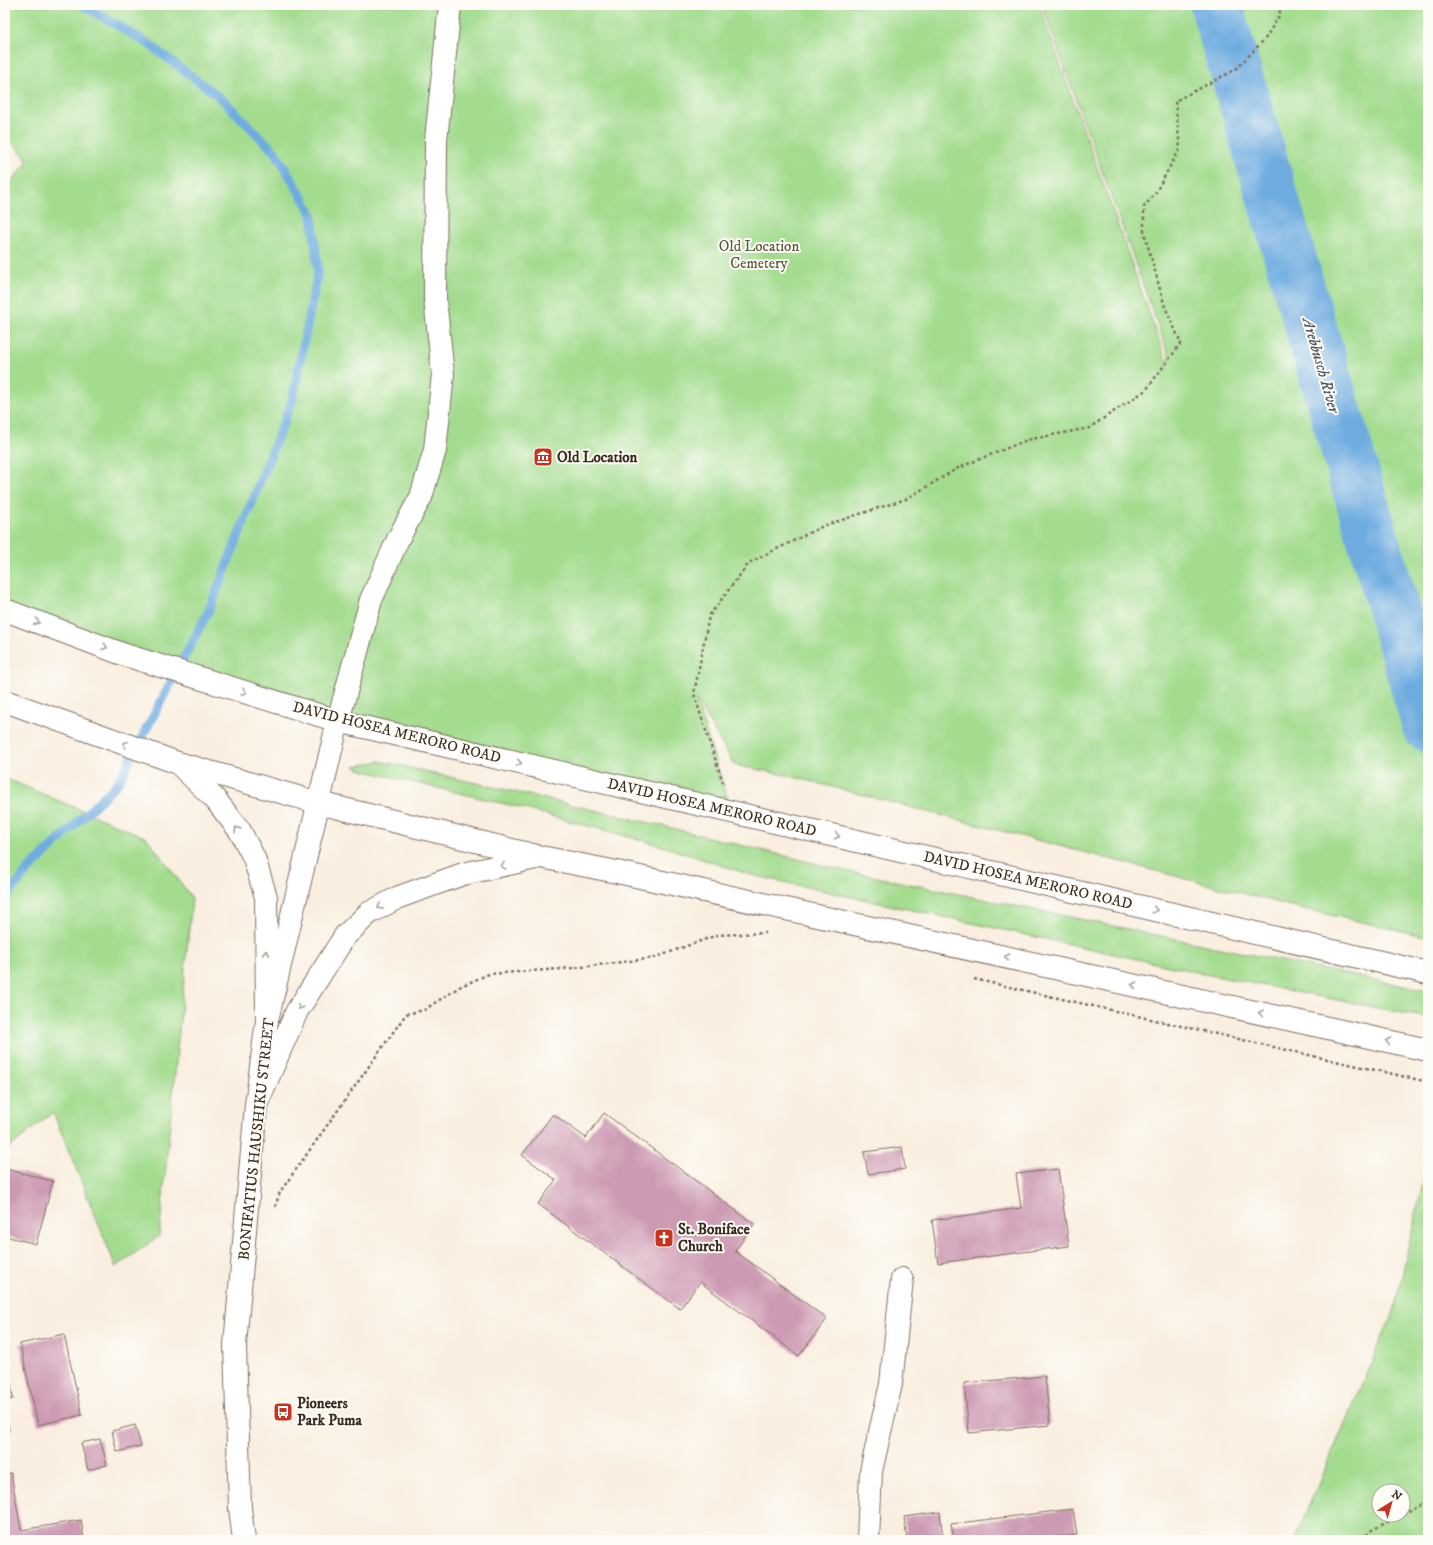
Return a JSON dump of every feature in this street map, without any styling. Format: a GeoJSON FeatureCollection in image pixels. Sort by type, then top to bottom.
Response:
{"type":"FeatureCollection","features":[{"type":"Feature","properties":{"kind":"main road","name":"BONIFATIUS HAUSHIKU STREET"},"geometry":{"type":"LineString","coordinates":[[244,1540],[240,1508],[235,1346],[256,1105],[268,1020],[338,721],[371,600],[398,539],[421,497],[435,450],[443,374],[435,299],[436,140],[450,5]]}},
{"type":"Feature","properties":{"kind":"main road","name":"DAVID HOSEA MERORO ROAD"},"geometry":{"type":"LineString","coordinates":[[5,610],[125,655],[338,721],[1419,971]]}},
{"type":"Feature","properties":{"kind":"main road"},"geometry":{"type":"LineString","coordinates":[[5,701],[170,760],[320,803],[541,857],[617,872],[1427,1050]]}},
{"type":"Feature","properties":{"kind":"main road"},"geometry":{"type":"LineString","coordinates":[[170,760],[216,799],[240,831],[254,858],[266,897],[268,1020]]}},
{"type":"Feature","properties":{"kind":"main road"},"geometry":{"type":"LineString","coordinates":[[256,1105],[297,1011],[345,936],[369,913],[398,897],[463,874],[541,857]]}},
{"type":"Feature","properties":{"kind":"main road"},"geometry":{"type":"LineString","coordinates":[[868,1540],[871,1471],[891,1384],[902,1279]]}},
{"type":"Feature","properties":{"kind":"path"},"geometry":{"type":"LineString","coordinates":[[732,812],[694,694],[709,616],[749,563],[823,526],[906,499],[958,468],[1028,440],[1089,428],[1146,390],[1181,343],[1165,307],[1144,232],[1144,207],[1156,192],[1180,148],[1175,101],[1235,70],[1265,39],[1279,16],[1281,5]]}},
{"type":"Feature","properties":{"kind":"path"},"geometry":{"type":"LineString","coordinates":[[272,1214],[280,1192],[406,1014],[424,1010],[461,986],[489,974],[574,968],[654,958],[717,935],[764,933],[772,935]]}},
{"type":"Feature","properties":{"kind":"path"},"geometry":{"type":"LineString","coordinates":[[971,978],[1428,1082]]}},
{"type":"Feature","properties":{"kind":"path"},"geometry":{"type":"LineString","coordinates":[[1411,1509],[1428,1499]]}},
{"type":"Feature","properties":{"kind":"path"},"geometry":{"type":"LineString","coordinates":[[1363,1540],[1370,1531],[1385,1523]]}},
{"type":"Feature","properties":{"kind":"green space","name":"Old Location Cemetery"},"geometry":{"type":"Polygon","coordinates":[[[5,5],[1039,5],[1166,360],[1170,359],[1042,5],[1428,5],[1428,937],[1291,906],[786,775],[734,765],[695,697],[732,812],[338,721],[5,610],[5,190],[28,161],[5,134],[5,5]]]}},
{"type":"Feature","properties":{"kind":"green space"},"geometry":{"type":"Polygon","coordinates":[[[380,761],[659,825],[842,870],[1428,991],[1428,1018],[1215,976],[751,875],[659,845],[510,805],[361,770],[355,766],[380,761]]]}},
{"type":"Feature","properties":{"kind":"green space"},"geometry":{"type":"Polygon","coordinates":[[[5,778],[147,838],[192,898],[159,1236],[116,1267],[53,1112],[5,1151],[5,778]]]}},
{"type":"Feature","properties":{"kind":"green space"},"geometry":{"type":"Polygon","coordinates":[[[1428,1161],[1428,1540],[1294,1540],[1394,1311],[1428,1161]]]}},
{"type":"Feature","properties":{"kind":"building","name":"St. Boniface Church"},"geometry":{"type":"Polygon","coordinates":[[[604,1113],[754,1224],[735,1251],[827,1319],[799,1356],[700,1282],[680,1309],[538,1204],[556,1180],[522,1155],[553,1114],[586,1138],[604,1113]]]}},
{"type":"Feature","properties":{"kind":"building"},"geometry":{"type":"Polygon","coordinates":[[[902,1147],[905,1169],[868,1174],[864,1152],[902,1147]]]}},
{"type":"Feature","properties":{"kind":"building"},"geometry":{"type":"Polygon","coordinates":[[[6,1169],[53,1181],[36,1244],[5,1236],[6,1169]]]}},
{"type":"Feature","properties":{"kind":"building"},"geometry":{"type":"Polygon","coordinates":[[[1058,1169],[1069,1246],[938,1263],[932,1220],[1021,1208],[1016,1174],[1058,1169]]]}},
{"type":"Feature","properties":{"kind":"building"},"geometry":{"type":"Polygon","coordinates":[[[64,1334],[82,1415],[38,1425],[20,1344],[64,1334]]]}},
{"type":"Feature","properties":{"kind":"building"},"geometry":{"type":"Polygon","coordinates":[[[10,1376],[13,1399],[5,1400],[5,1377],[10,1376]]]}},
{"type":"Feature","properties":{"kind":"building"},"geometry":{"type":"Polygon","coordinates":[[[1045,1376],[1050,1425],[969,1433],[964,1383],[1045,1376]]]}},
{"type":"Feature","properties":{"kind":"building"},"geometry":{"type":"Polygon","coordinates":[[[7,1420],[9,1431],[5,1432],[5,1421],[7,1420]]]}},
{"type":"Feature","properties":{"kind":"building"},"geometry":{"type":"Polygon","coordinates":[[[135,1425],[141,1446],[117,1452],[112,1431],[135,1425]]]}},
{"type":"Feature","properties":{"kind":"building"},"geometry":{"type":"Polygon","coordinates":[[[100,1439],[107,1465],[88,1470],[81,1443],[100,1439]]]}},
{"type":"Feature","properties":{"kind":"building"},"geometry":{"type":"Polygon","coordinates":[[[11,1473],[21,1530],[81,1520],[84,1540],[5,1540],[5,1474],[11,1473]]]}},
{"type":"Feature","properties":{"kind":"building"},"geometry":{"type":"Polygon","coordinates":[[[1073,1509],[1077,1535],[1033,1540],[954,1540],[951,1524],[1073,1509]]]}},
{"type":"Feature","properties":{"kind":"building"},"geometry":{"type":"Polygon","coordinates":[[[940,1512],[943,1540],[907,1540],[904,1517],[940,1512]]]}},
{"type":"Feature","properties":{"kind":"waterway"},"geometry":{"type":"LineString","coordinates":[[5,898],[28,870],[118,783],[209,610],[292,401],[318,272],[312,214],[276,153],[222,99],[146,42],[83,5]]}},
{"type":"Feature","properties":{"kind":"waterway","name":"Arebbusch River"},"geometry":{"type":"LineString","coordinates":[[1216,5],[1428,726]]}},
{"type":"Feature","properties":{"kind":"place","name":"Old Location"},"geometry":{"type":"Point","coordinates":[543,457]}},
{"type":"Feature","properties":{"kind":"place","name":"St. Boniface Church"},"geometry":{"type":"Point","coordinates":[664,1238]}},
{"type":"Feature","properties":{"kind":"place","name":"Pioneers Park Puma"},"geometry":{"type":"Point","coordinates":[283,1412]}}]}
